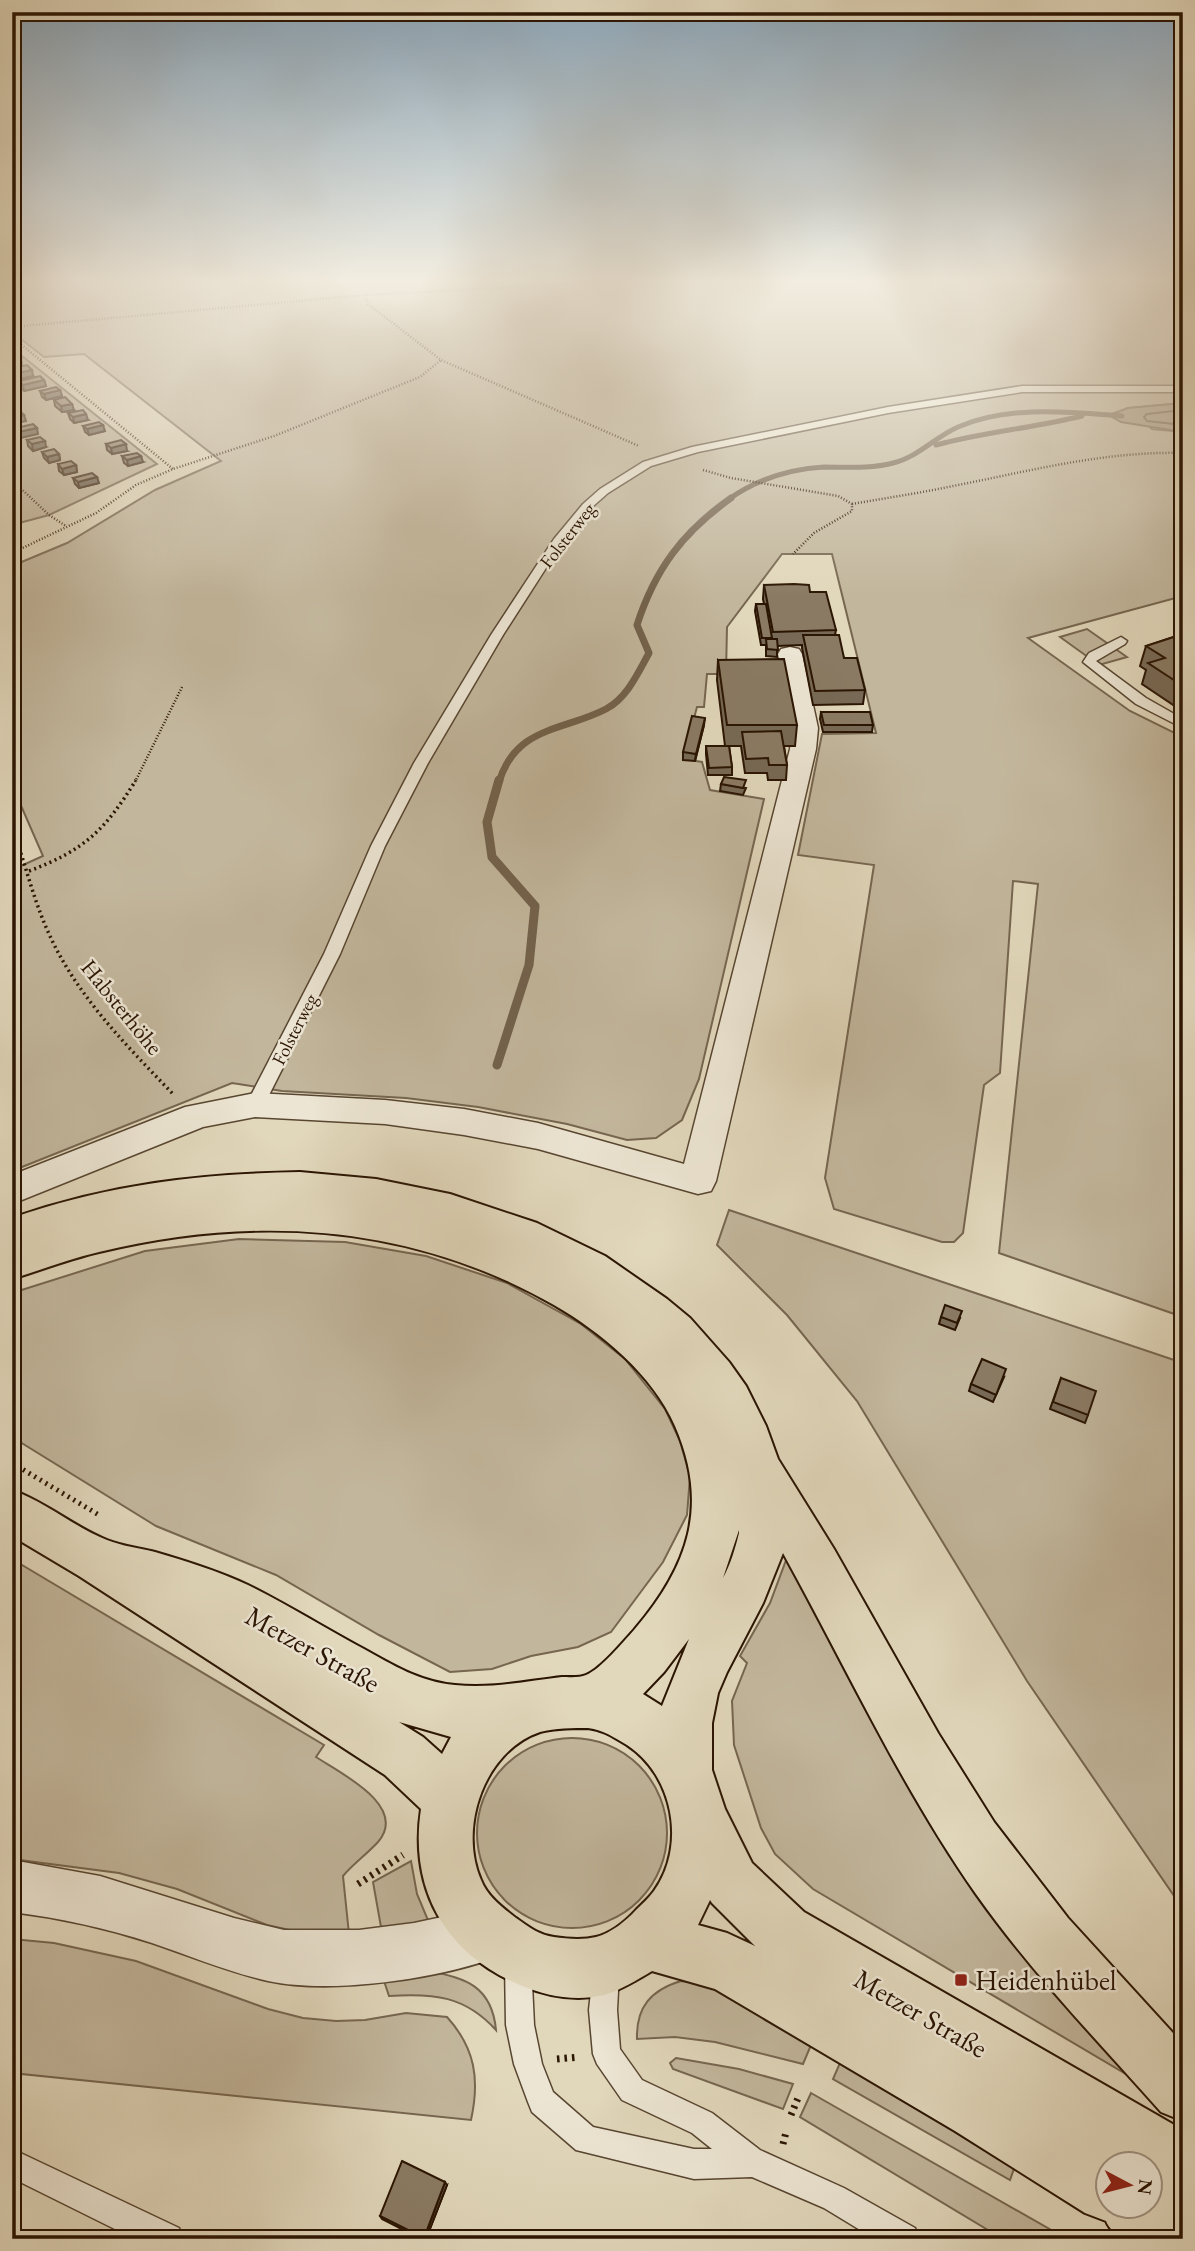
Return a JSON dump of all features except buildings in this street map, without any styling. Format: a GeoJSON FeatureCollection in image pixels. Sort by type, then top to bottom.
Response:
{"type":"FeatureCollection","features":[{"type":"Feature","properties":{"kind":"main road"},"geometry":{"type":"LineString","coordinates":[[12,1234],[75,1213],[212,1190],[339,1190],[438,1206],[492,1222],[595,1271],[638,1300],[677,1331],[713,1372],[737,1412],[757,1463],[802,1537],[920,1753],[974,1843],[1045,1936],[1183,2090]]}},
{"type":"Feature","properties":{"kind":"main road"},"geometry":{"type":"LineString","coordinates":[[12,1264],[89,1239],[209,1218],[270,1214],[324,1216],[435,1235],[545,1279],[590,1305],[668,1372],[692,1407],[709,1448],[717,1489],[716,1523],[706,1563],[668,1629],[632,1672],[594,1702]]}},
{"type":"Feature","properties":{"kind":"main road"},"geometry":{"type":"LineString","coordinates":[[628,1953],[680,1906],[692,1882],[700,1846],[686,1716],[708,1656],[749,1582],[758,1553],[764,1515],[757,1463]]}},
{"type":"Feature","properties":{"kind":"main road","name":"Metzer Straße"},"geometry":{"type":"LineString","coordinates":[[12,1511],[96,1560],[201,1630],[404,1756],[450,1799]]}},
{"type":"Feature","properties":{"kind":"main road","name":"Metzer Straße"},"geometry":{"type":"LineString","coordinates":[[96,1560],[174,1580],[225,1600],[393,1694],[430,1707],[463,1713],[535,1707],[569,1701],[594,1702],[616,1709],[657,1733],[693,1794],[732,1883],[783,1933],[1183,2166]]}},
{"type":"Feature","properties":{"kind":"main road","name":"Metzer Straße"},"geometry":{"type":"LineString","coordinates":[[503,1945],[469,1914],[451,1877],[445,1835],[450,1799],[465,1765],[486,1737],[503,1723],[535,1707]]}},
{"type":"Feature","properties":{"kind":"main road"},"geometry":{"type":"LineString","coordinates":[[503,1945],[558,1968],[628,1953],[727,1963],[977,2109],[1094,2181]]}},
{"type":"Feature","properties":{"kind":"main road"},"geometry":{"type":"LineString","coordinates":[[1155,2220],[1183,2237]]}},
{"type":"Feature","properties":{"kind":"street"},"geometry":{"type":"LineString","coordinates":[[12,1190],[197,1116],[255,1105],[386,1112],[464,1122],[538,1136],[698,1181],[803,749],[805,727],[790,654]]}},
{"type":"Feature","properties":{"kind":"street"},"geometry":{"type":"LineString","coordinates":[[12,1886],[72,1894],[152,1917],[233,1946],[286,1957],[327,1959],[439,1946],[503,1945]]}},
{"type":"Feature","properties":{"kind":"lane","name":"Folsterweg"},"geometry":{"type":"LineString","coordinates":[[255,1105],[332,954],[389,822],[497,635],[558,541],[587,506],[625,476],[666,457],[821,423],[1022,388],[1183,389]]}},
{"type":"Feature","properties":{"kind":"lane"},"geometry":{"type":"LineString","coordinates":[[1121,641],[1093,656],[1089,662],[1142,701],[1183,724]]}},
{"type":"Feature","properties":{"kind":"lane"},"geometry":{"type":"LineString","coordinates":[[503,1945],[528,2064],[542,2102],[586,2140],[694,2164],[752,2162]]}},
{"type":"Feature","properties":{"kind":"lane"},"geometry":{"type":"LineString","coordinates":[[628,1953],[603,2010],[607,2054],[632,2090],[702,2123],[752,2162],[776,2170],[834,2198],[904,2239]]}},
{"type":"Feature","properties":{"kind":"lane"},"geometry":{"type":"LineString","coordinates":[[12,2163],[168,2239]]}},
{"type":"Feature","properties":{"kind":"path"},"geometry":{"type":"LineString","coordinates":[[72,386],[173,469]]}},
{"type":"Feature","properties":{"kind":"path"},"geometry":{"type":"LineString","coordinates":[[12,553],[96,513],[136,485],[173,469],[274,436],[398,386]]}},
{"type":"Feature","properties":{"kind":"path"},"geometry":{"type":"LineString","coordinates":[[501,386],[666,457],[731,478],[838,496],[852,504],[955,486],[1017,471],[1138,452],[1183,453]]}},
{"type":"Feature","properties":{"kind":"path"},"geometry":{"type":"LineString","coordinates":[[12,480],[49,515],[67,527]]}},
{"type":"Feature","properties":{"kind":"path"},"geometry":{"type":"LineString","coordinates":[[793,554],[814,533],[852,511],[852,504]]}},
{"type":"Feature","properties":{"kind":"path"},"geometry":{"type":"LineString","coordinates":[[29,872],[69,856],[91,839],[129,794],[182,687]]}},
{"type":"Feature","properties":{"kind":"path","name":"Habsterhöhe"},"geometry":{"type":"LineString","coordinates":[[12,827],[48,933],[69,972],[97,1011],[197,1116]]}},
{"type":"Feature","properties":{"kind":"path"},"geometry":{"type":"LineString","coordinates":[[358,1884],[410,1851]]}},
{"type":"Feature","properties":{"kind":"path"},"geometry":{"type":"LineString","coordinates":[[556,2059],[579,2057]]}},
{"type":"Feature","properties":{"kind":"path"},"geometry":{"type":"LineString","coordinates":[[790,2115],[798,2098]]}},
{"type":"Feature","properties":{"kind":"shaded area"},"geometry":{"type":"Polygon","coordinates":[[[12,386],[60,386],[157,464],[49,515],[12,525],[12,386]]]}},
{"type":"Feature","properties":{"kind":"shaded area"},"geometry":{"type":"Polygon","coordinates":[[[125,386],[1183,386],[1183,403],[1128,408],[1152,429],[1183,432],[1183,596],[1028,638],[1130,711],[1183,737],[1183,1317],[999,1253],[1038,884],[1013,881],[1000,1073],[984,1085],[963,1233],[954,1242],[942,1242],[834,1209],[825,1178],[874,865],[798,855],[822,734],[876,733],[832,554],[782,554],[727,627],[726,674],[707,674],[704,707],[697,707],[683,759],[702,762],[710,790],[764,799],[699,1079],[682,1120],[656,1138],[627,1140],[567,1124],[478,1107],[406,1098],[282,1091],[232,1083],[12,1171],[12,870],[43,856],[12,785],[12,566],[67,543],[155,490],[221,461],[125,386]]]}},
{"type":"Feature","properties":{"kind":"shaded area"},"geometry":{"type":"Polygon","coordinates":[[[1087,629],[1127,657],[1099,665],[1060,637],[1087,629]]]}},
{"type":"Feature","properties":{"kind":"shaded area"},"geometry":{"type":"Polygon","coordinates":[[[729,1210],[1183,1363],[1183,1909],[1027,1681],[857,1401],[787,1315],[717,1245],[729,1210]]]}},
{"type":"Feature","properties":{"kind":"shaded area"},"geometry":{"type":"Polygon","coordinates":[[[239,1239],[345,1242],[426,1256],[507,1283],[581,1324],[625,1359],[665,1409],[680,1441],[690,1476],[687,1515],[663,1562],[611,1632],[578,1647],[531,1656],[492,1669],[450,1672],[379,1635],[276,1575],[156,1526],[12,1437],[12,1293],[145,1251],[239,1239]]]}},
{"type":"Feature","properties":{"kind":"shaded area"},"geometry":{"type":"Polygon","coordinates":[[[788,1555],[1163,2096],[813,1889],[775,1854],[761,1828],[734,1745],[732,1701],[747,1663],[740,1656],[770,1603],[788,1555]]]}},
{"type":"Feature","properties":{"kind":"shaded area"},"geometry":{"type":"Polygon","coordinates":[[[12,1559],[324,1745],[316,1757],[368,1792],[385,1816],[385,1829],[378,1842],[343,1876],[349,1934],[303,1933],[267,1925],[177,1889],[119,1873],[12,1859],[12,1559]]]}},
{"type":"Feature","properties":{"kind":"shaded area"},"geometry":{"type":"Polygon","coordinates":[[[572,1738],[608,1745],[639,1766],[660,1797],[667,1833],[660,1869],[639,1900],[608,1921],[572,1928],[536,1921],[505,1900],[484,1869],[477,1833],[484,1797],[505,1766],[536,1745],[572,1738]]]}},
{"type":"Feature","properties":{"kind":"shaded area"},"geometry":{"type":"Polygon","coordinates":[[[411,1861],[417,1894],[430,1925],[381,1927],[373,1882],[411,1861]]]}},
{"type":"Feature","properties":{"kind":"shaded area"},"geometry":{"type":"Polygon","coordinates":[[[12,1939],[54,1943],[136,1961],[268,2009],[303,2018],[365,2020],[406,2013],[447,2017],[464,2040],[473,2065],[475,2091],[471,2120],[12,2073],[12,1939]]]}},
{"type":"Feature","properties":{"kind":"shaded area"},"geometry":{"type":"Polygon","coordinates":[[[427,1971],[454,1977],[475,1987],[489,2003],[496,2030],[473,2010],[448,1999],[420,1995],[389,1996],[382,1975],[427,1971]]]}},
{"type":"Feature","properties":{"kind":"shaded area"},"geometry":{"type":"Polygon","coordinates":[[[681,1981],[714,1985],[814,2038],[803,2064],[715,2042],[675,2037],[637,2039],[639,2018],[647,2001],[661,1989],[681,1981]]]}},
{"type":"Feature","properties":{"kind":"shaded area"},"geometry":{"type":"Polygon","coordinates":[[[843,2056],[1017,2160],[1010,2180],[833,2079],[843,2056]]]}},
{"type":"Feature","properties":{"kind":"shaded area"},"geometry":{"type":"Polygon","coordinates":[[[676,2058],[739,2069],[793,2084],[783,2109],[673,2069],[670,2063],[676,2058]]]}},
{"type":"Feature","properties":{"kind":"shaded area"},"geometry":{"type":"Polygon","coordinates":[[[811,2093],[1067,2239],[1003,2239],[800,2117],[811,2093]]]}},
{"type":"Feature","properties":{"kind":"water"},"geometry":{"type":"Polygon","coordinates":[[[1183,403],[1183,432],[1121,422],[1109,415],[1128,408],[1183,403]]]}},
{"type":"Feature","properties":{"kind":"waterway"},"geometry":{"type":"LineString","coordinates":[[729,499],[762,481],[799,470],[893,463],[910,456],[958,427],[997,415],[1039,412],[1122,416]]}},
{"type":"Feature","properties":{"kind":"waterway"},"geometry":{"type":"LineString","coordinates":[[936,445],[1082,416]]}},
{"type":"Feature","properties":{"kind":"waterway"},"geometry":{"type":"LineString","coordinates":[[499,782],[507,764],[529,740],[606,709],[626,692],[649,653],[637,625],[662,569],[685,538],[731,498]]}},
{"type":"Feature","properties":{"kind":"waterway"},"geometry":{"type":"LineString","coordinates":[[497,1065],[529,965],[535,906],[492,857],[487,822],[499,780]]}},
{"type":"Feature","properties":{"kind":"place","name":"Heidenhübel"},"geometry":{"type":"Point","coordinates":[961,1980]}}]}
